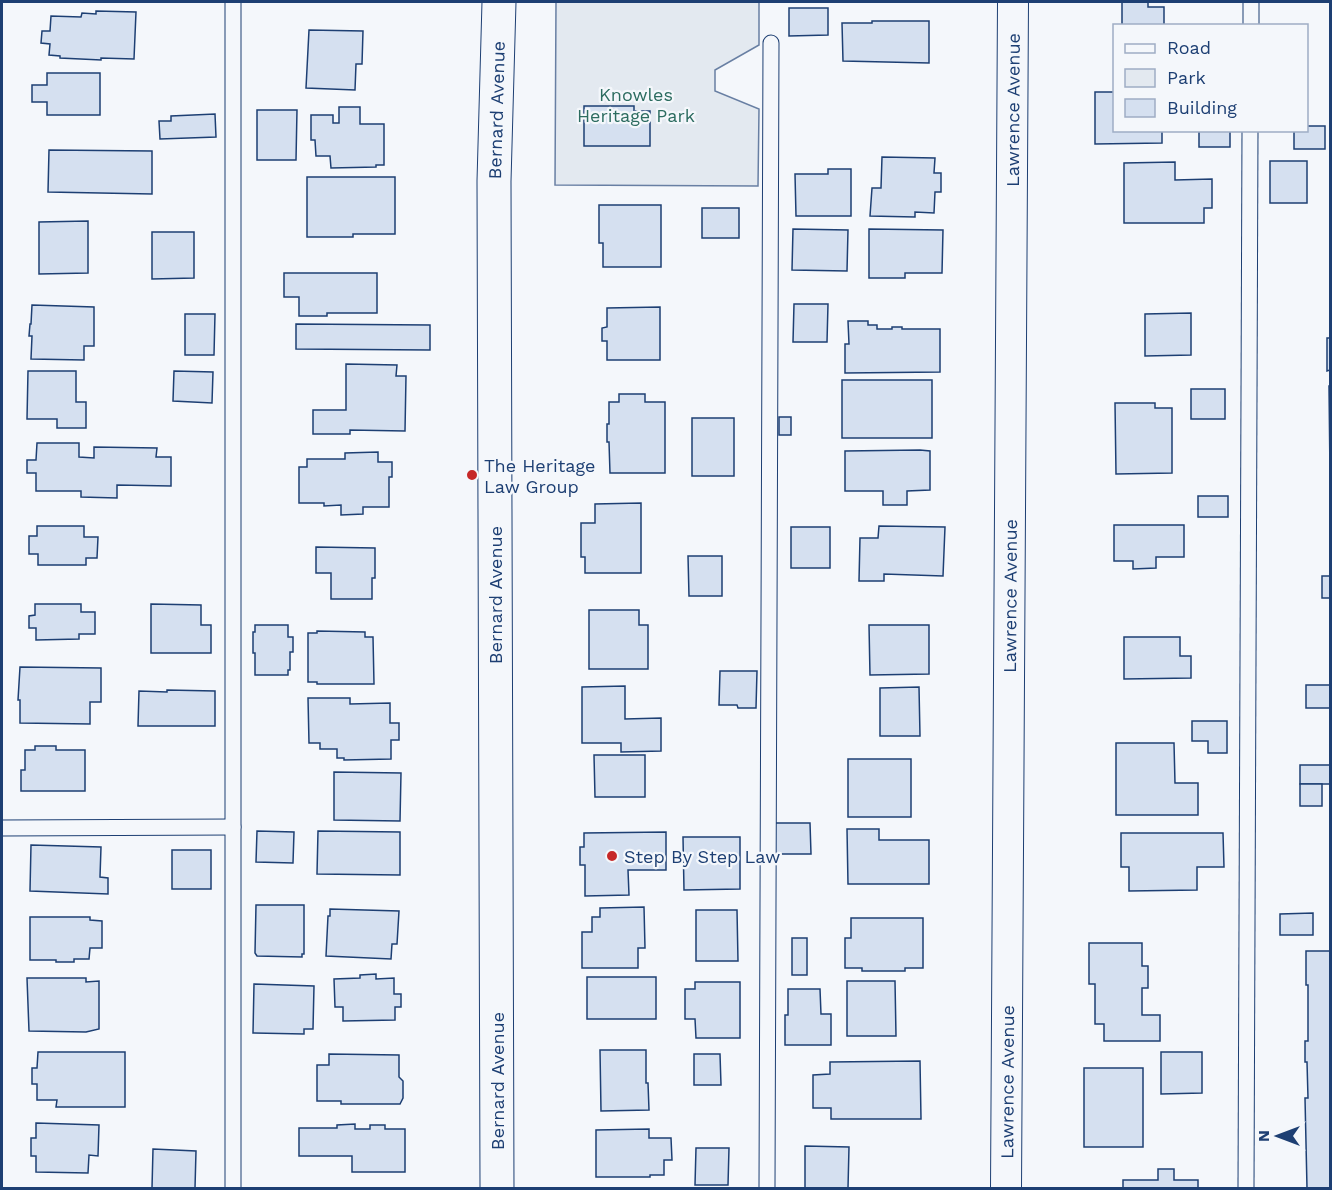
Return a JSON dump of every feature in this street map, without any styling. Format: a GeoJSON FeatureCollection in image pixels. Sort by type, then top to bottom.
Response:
{"type":"FeatureCollection","features":[{"type":"Feature","properties":{"kind":"street","name":"Bernard Avenue"},"geometry":{"type":"LineString","coordinates":[[497,1188],[494,182],[499,2]]}},
{"type":"Feature","properties":{"kind":"street","name":"Lawrence Avenue"},"geometry":{"type":"LineString","coordinates":[[1006,1188],[1013,2]]}},
{"type":"Feature","properties":{"kind":"lane"},"geometry":{"type":"LineString","coordinates":[[233,2],[233,1188]]}},
{"type":"Feature","properties":{"kind":"lane"},"geometry":{"type":"LineString","coordinates":[[1251,2],[1251,24]]}},
{"type":"Feature","properties":{"kind":"lane"},"geometry":{"type":"LineString","coordinates":[[767,1188],[771,43]]}},
{"type":"Feature","properties":{"kind":"lane"},"geometry":{"type":"LineString","coordinates":[[1246,1188],[1250,132]]}},
{"type":"Feature","properties":{"kind":"lane"},"geometry":{"type":"LineString","coordinates":[[2,828],[233,828]]}},
{"type":"Feature","properties":{"kind":"green space","name":"Knowles Heritage Park"},"geometry":{"type":"Polygon","coordinates":[[[556,2],[759,2],[759,45],[715,70],[715,91],[759,109],[758,186],[555,185],[556,2]]]}},
{"type":"Feature","properties":{"kind":"building"},"geometry":{"type":"Polygon","coordinates":[[[1122,2],[1148,2],[1148,7],[1164,7],[1164,24],[1122,24],[1122,2]]]}},
{"type":"Feature","properties":{"kind":"building"},"geometry":{"type":"Polygon","coordinates":[[[789,8],[828,8],[828,35],[789,36],[789,8]]]}},
{"type":"Feature","properties":{"kind":"building"},"geometry":{"type":"Polygon","coordinates":[[[96,11],[136,12],[134,59],[101,58],[101,60],[60,58],[60,56],[49,55],[50,44],[41,43],[42,31],[50,31],[51,16],[81,17],[82,13],[96,14],[96,11]]]}},
{"type":"Feature","properties":{"kind":"building"},"geometry":{"type":"Polygon","coordinates":[[[872,21],[929,21],[929,63],[843,61],[842,23],[872,23],[872,21]]]}},
{"type":"Feature","properties":{"kind":"building"},"geometry":{"type":"Polygon","coordinates":[[[309,30],[363,31],[362,64],[356,64],[355,90],[306,88],[309,30]]]}},
{"type":"Feature","properties":{"kind":"building"},"geometry":{"type":"Polygon","coordinates":[[[47,73],[100,73],[100,115],[47,115],[47,102],[32,102],[32,85],[47,85],[47,73]]]}},
{"type":"Feature","properties":{"kind":"building"},"geometry":{"type":"Polygon","coordinates":[[[1095,92],[1113,92],[1113,132],[1162,132],[1162,143],[1095,144],[1095,92]]]}},
{"type":"Feature","properties":{"kind":"building"},"geometry":{"type":"Polygon","coordinates":[[[584,106],[634,106],[634,111],[650,111],[650,146],[584,146],[584,106]]]}},
{"type":"Feature","properties":{"kind":"building"},"geometry":{"type":"Polygon","coordinates":[[[339,107],[360,107],[360,124],[384,124],[384,165],[331,168],[330,156],[316,156],[315,140],[311,140],[311,115],[333,115],[333,123],[339,123],[339,107]]]}},
{"type":"Feature","properties":{"kind":"building"},"geometry":{"type":"Polygon","coordinates":[[[257,110],[297,110],[296,160],[257,160],[257,110]]]}},
{"type":"Feature","properties":{"kind":"building"},"geometry":{"type":"Polygon","coordinates":[[[215,114],[216,137],[160,139],[159,121],[171,121],[171,116],[215,114]]]}},
{"type":"Feature","properties":{"kind":"building"},"geometry":{"type":"Polygon","coordinates":[[[1308,126],[1325,126],[1325,149],[1294,149],[1294,132],[1308,132],[1308,126]]]}},
{"type":"Feature","properties":{"kind":"building"},"geometry":{"type":"Polygon","coordinates":[[[1199,132],[1230,132],[1230,147],[1199,147],[1199,132]]]}},
{"type":"Feature","properties":{"kind":"building"},"geometry":{"type":"Polygon","coordinates":[[[49,150],[152,151],[152,194],[48,192],[49,150]]]}},
{"type":"Feature","properties":{"kind":"building"},"geometry":{"type":"Polygon","coordinates":[[[882,157],[935,158],[934,173],[941,173],[941,192],[935,192],[934,213],[915,212],[915,217],[870,216],[872,188],[881,188],[882,157]]]}},
{"type":"Feature","properties":{"kind":"building"},"geometry":{"type":"Polygon","coordinates":[[[1270,161],[1307,161],[1307,203],[1270,203],[1270,161]]]}},
{"type":"Feature","properties":{"kind":"building"},"geometry":{"type":"Polygon","coordinates":[[[1175,162],[1175,180],[1212,179],[1212,208],[1204,208],[1204,223],[1124,223],[1124,163],[1175,162]]]}},
{"type":"Feature","properties":{"kind":"building"},"geometry":{"type":"Polygon","coordinates":[[[828,169],[851,169],[851,216],[796,216],[795,174],[828,174],[828,169]]]}},
{"type":"Feature","properties":{"kind":"building"},"geometry":{"type":"Polygon","coordinates":[[[307,177],[395,177],[395,234],[307,237],[307,177]]]}},
{"type":"Feature","properties":{"kind":"building"},"geometry":{"type":"Polygon","coordinates":[[[599,205],[661,205],[661,267],[603,267],[603,243],[599,243],[599,205]]]}},
{"type":"Feature","properties":{"kind":"building"},"geometry":{"type":"Polygon","coordinates":[[[702,208],[739,208],[739,238],[702,238],[702,208]]]}},
{"type":"Feature","properties":{"kind":"building"},"geometry":{"type":"Polygon","coordinates":[[[88,221],[88,273],[39,274],[39,222],[88,221]]]}},
{"type":"Feature","properties":{"kind":"building"},"geometry":{"type":"Polygon","coordinates":[[[793,229],[848,230],[847,271],[792,270],[793,229]]]}},
{"type":"Feature","properties":{"kind":"building"},"geometry":{"type":"Polygon","coordinates":[[[869,229],[943,230],[942,273],[905,273],[905,278],[869,278],[869,229]]]}},
{"type":"Feature","properties":{"kind":"building"},"geometry":{"type":"Polygon","coordinates":[[[152,232],[194,232],[194,278],[152,279],[152,232]]]}},
{"type":"Feature","properties":{"kind":"building"},"geometry":{"type":"Polygon","coordinates":[[[284,273],[377,273],[377,313],[327,313],[327,316],[299,316],[299,297],[284,297],[284,273]]]}},
{"type":"Feature","properties":{"kind":"building"},"geometry":{"type":"Polygon","coordinates":[[[794,304],[828,304],[827,342],[793,342],[794,304]]]}},
{"type":"Feature","properties":{"kind":"building"},"geometry":{"type":"Polygon","coordinates":[[[32,305],[94,307],[94,346],[84,346],[84,360],[31,359],[32,336],[29,336],[32,305]]]}},
{"type":"Feature","properties":{"kind":"building"},"geometry":{"type":"Polygon","coordinates":[[[660,307],[660,360],[607,360],[607,341],[602,341],[602,328],[607,327],[607,308],[660,307]]]}},
{"type":"Feature","properties":{"kind":"building"},"geometry":{"type":"Polygon","coordinates":[[[1191,313],[1191,355],[1145,356],[1145,314],[1191,313]]]}},
{"type":"Feature","properties":{"kind":"building"},"geometry":{"type":"Polygon","coordinates":[[[185,314],[215,314],[214,355],[185,355],[185,314]]]}},
{"type":"Feature","properties":{"kind":"building"},"geometry":{"type":"Polygon","coordinates":[[[848,321],[868,321],[868,325],[877,325],[877,329],[902,327],[902,329],[940,329],[940,372],[845,373],[845,344],[849,344],[848,321]]]}},
{"type":"Feature","properties":{"kind":"building"},"geometry":{"type":"Polygon","coordinates":[[[296,324],[430,325],[430,350],[296,349],[296,324]]]}},
{"type":"Feature","properties":{"kind":"building"},"geometry":{"type":"Polygon","coordinates":[[[1327,338],[1330,338],[1330,370],[1327,371],[1327,338]]]}},
{"type":"Feature","properties":{"kind":"building"},"geometry":{"type":"Polygon","coordinates":[[[346,364],[397,365],[396,376],[406,376],[405,431],[350,430],[350,434],[313,434],[313,410],[346,410],[346,364]]]}},
{"type":"Feature","properties":{"kind":"building"},"geometry":{"type":"Polygon","coordinates":[[[28,371],[76,371],[76,402],[86,402],[86,428],[57,428],[57,419],[27,419],[28,371]]]}},
{"type":"Feature","properties":{"kind":"building"},"geometry":{"type":"Polygon","coordinates":[[[174,371],[213,372],[212,403],[173,401],[174,371]]]}},
{"type":"Feature","properties":{"kind":"building"},"geometry":{"type":"Polygon","coordinates":[[[842,380],[932,380],[932,438],[842,438],[842,380]]]}},
{"type":"Feature","properties":{"kind":"building"},"geometry":{"type":"Polygon","coordinates":[[[1329,386],[1330,386],[1330,474],[1329,386]]]}},
{"type":"Feature","properties":{"kind":"building"},"geometry":{"type":"Polygon","coordinates":[[[1191,389],[1225,389],[1225,419],[1191,419],[1191,389]]]}},
{"type":"Feature","properties":{"kind":"building"},"geometry":{"type":"Polygon","coordinates":[[[619,394],[645,394],[645,402],[665,402],[665,473],[610,473],[609,442],[607,442],[609,402],[619,402],[619,394]]]}},
{"type":"Feature","properties":{"kind":"building"},"geometry":{"type":"Polygon","coordinates":[[[1115,403],[1155,403],[1155,408],[1172,408],[1172,473],[1116,474],[1115,403]]]}},
{"type":"Feature","properties":{"kind":"building"},"geometry":{"type":"Polygon","coordinates":[[[779,417],[791,417],[791,435],[779,435],[779,417]]]}},
{"type":"Feature","properties":{"kind":"building"},"geometry":{"type":"Polygon","coordinates":[[[692,418],[734,418],[734,476],[692,476],[692,418]]]}},
{"type":"Feature","properties":{"kind":"building"},"geometry":{"type":"Polygon","coordinates":[[[37,443],[79,443],[79,457],[94,458],[94,447],[157,448],[156,457],[171,457],[171,486],[117,485],[117,498],[81,497],[81,491],[36,491],[36,473],[27,473],[27,460],[36,460],[37,443]]]}},
{"type":"Feature","properties":{"kind":"building"},"geometry":{"type":"Polygon","coordinates":[[[845,451],[930,451],[930,490],[907,491],[907,505],[883,505],[883,491],[845,491],[845,451]]]}},
{"type":"Feature","properties":{"kind":"building"},"geometry":{"type":"Polygon","coordinates":[[[378,452],[378,462],[392,462],[392,477],[389,477],[389,507],[363,507],[363,514],[341,515],[341,505],[324,506],[324,503],[299,503],[299,467],[307,467],[307,459],[345,459],[345,453],[378,452]]]}},
{"type":"Feature","properties":{"kind":"building"},"geometry":{"type":"Polygon","coordinates":[[[1198,496],[1228,496],[1228,517],[1198,517],[1198,496]]]}},
{"type":"Feature","properties":{"kind":"building"},"geometry":{"type":"Polygon","coordinates":[[[641,503],[641,573],[585,573],[585,557],[581,557],[581,523],[595,523],[595,504],[641,503]]]}},
{"type":"Feature","properties":{"kind":"building"},"geometry":{"type":"Polygon","coordinates":[[[1114,525],[1184,525],[1184,557],[1156,557],[1156,568],[1133,569],[1133,561],[1114,561],[1114,525]]]}},
{"type":"Feature","properties":{"kind":"building"},"geometry":{"type":"Polygon","coordinates":[[[37,526],[84,526],[84,537],[98,537],[97,558],[86,558],[86,565],[38,565],[38,554],[29,554],[29,536],[37,536],[37,526]]]}},
{"type":"Feature","properties":{"kind":"building"},"geometry":{"type":"Polygon","coordinates":[[[879,526],[945,527],[943,576],[884,574],[884,581],[859,581],[860,538],[878,538],[879,526]]]}},
{"type":"Feature","properties":{"kind":"building"},"geometry":{"type":"Polygon","coordinates":[[[791,527],[830,527],[830,568],[791,568],[791,527]]]}},
{"type":"Feature","properties":{"kind":"building"},"geometry":{"type":"Polygon","coordinates":[[[316,547],[375,548],[372,599],[331,599],[331,573],[316,573],[316,547]]]}},
{"type":"Feature","properties":{"kind":"building"},"geometry":{"type":"Polygon","coordinates":[[[688,556],[722,556],[722,596],[689,596],[688,556]]]}},
{"type":"Feature","properties":{"kind":"building"},"geometry":{"type":"Polygon","coordinates":[[[1322,576],[1330,576],[1330,598],[1322,598],[1322,576]]]}},
{"type":"Feature","properties":{"kind":"building"},"geometry":{"type":"Polygon","coordinates":[[[35,604],[81,604],[81,612],[95,612],[95,634],[79,634],[79,639],[36,640],[36,628],[29,628],[29,616],[35,615],[35,604]]]}},
{"type":"Feature","properties":{"kind":"building"},"geometry":{"type":"Polygon","coordinates":[[[151,604],[201,605],[201,625],[211,625],[211,653],[151,653],[151,604]]]}},
{"type":"Feature","properties":{"kind":"building"},"geometry":{"type":"Polygon","coordinates":[[[589,610],[639,610],[639,625],[648,625],[648,669],[589,669],[589,610]]]}},
{"type":"Feature","properties":{"kind":"building"},"geometry":{"type":"Polygon","coordinates":[[[255,625],[288,625],[288,637],[293,637],[293,652],[290,652],[288,675],[255,675],[253,632],[255,632],[255,625]]]}},
{"type":"Feature","properties":{"kind":"building"},"geometry":{"type":"Polygon","coordinates":[[[869,625],[929,625],[929,674],[870,675],[869,625]]]}},
{"type":"Feature","properties":{"kind":"building"},"geometry":{"type":"Polygon","coordinates":[[[317,631],[365,632],[365,637],[373,637],[374,684],[308,682],[308,633],[317,633],[317,631]]]}},
{"type":"Feature","properties":{"kind":"building"},"geometry":{"type":"Polygon","coordinates":[[[1124,637],[1180,637],[1180,656],[1191,656],[1191,678],[1124,679],[1124,637]]]}},
{"type":"Feature","properties":{"kind":"building"},"geometry":{"type":"Polygon","coordinates":[[[20,667],[101,668],[101,702],[90,702],[90,724],[20,723],[20,700],[18,700],[20,667]]]}},
{"type":"Feature","properties":{"kind":"building"},"geometry":{"type":"Polygon","coordinates":[[[720,671],[757,671],[756,708],[719,705],[720,671]]]}},
{"type":"Feature","properties":{"kind":"building"},"geometry":{"type":"Polygon","coordinates":[[[1306,685],[1330,685],[1330,708],[1306,708],[1306,685]]]}},
{"type":"Feature","properties":{"kind":"building"},"geometry":{"type":"Polygon","coordinates":[[[625,686],[625,719],[661,718],[661,751],[621,752],[621,743],[582,743],[582,687],[625,686]]]}},
{"type":"Feature","properties":{"kind":"building"},"geometry":{"type":"Polygon","coordinates":[[[919,687],[920,736],[880,736],[880,688],[919,687]]]}},
{"type":"Feature","properties":{"kind":"building"},"geometry":{"type":"Polygon","coordinates":[[[167,690],[215,691],[215,726],[138,726],[139,691],[167,692],[167,690]]]}},
{"type":"Feature","properties":{"kind":"building"},"geometry":{"type":"Polygon","coordinates":[[[308,698],[350,698],[350,704],[390,703],[390,723],[399,723],[399,740],[391,740],[391,759],[344,760],[344,758],[337,758],[337,749],[320,749],[320,743],[309,743],[308,698]]]}},
{"type":"Feature","properties":{"kind":"building"},"geometry":{"type":"Polygon","coordinates":[[[1192,721],[1227,721],[1227,753],[1208,753],[1208,741],[1192,741],[1192,721]]]}},
{"type":"Feature","properties":{"kind":"building"},"geometry":{"type":"Polygon","coordinates":[[[1116,743],[1174,743],[1175,783],[1198,783],[1198,815],[1116,815],[1116,743]]]}},
{"type":"Feature","properties":{"kind":"building"},"geometry":{"type":"Polygon","coordinates":[[[35,746],[56,746],[56,750],[85,750],[85,791],[21,791],[21,770],[25,770],[25,750],[35,750],[35,746]]]}},
{"type":"Feature","properties":{"kind":"building"},"geometry":{"type":"Polygon","coordinates":[[[594,755],[645,755],[645,797],[595,797],[594,755]]]}},
{"type":"Feature","properties":{"kind":"building"},"geometry":{"type":"Polygon","coordinates":[[[848,759],[911,759],[911,817],[848,817],[848,759]]]}},
{"type":"Feature","properties":{"kind":"building"},"geometry":{"type":"Polygon","coordinates":[[[1300,765],[1330,765],[1330,784],[1300,784],[1300,765]]]}},
{"type":"Feature","properties":{"kind":"building"},"geometry":{"type":"Polygon","coordinates":[[[334,772],[401,773],[400,821],[334,820],[334,772]]]}},
{"type":"Feature","properties":{"kind":"building"},"geometry":{"type":"Polygon","coordinates":[[[1300,784],[1322,784],[1322,806],[1300,806],[1300,784]]]}},
{"type":"Feature","properties":{"kind":"building"},"geometry":{"type":"Polygon","coordinates":[[[775,823],[810,823],[811,854],[775,854],[775,823]]]}},
{"type":"Feature","properties":{"kind":"building"},"geometry":{"type":"Polygon","coordinates":[[[847,829],[879,829],[879,840],[929,840],[929,884],[848,884],[847,829]]]}},
{"type":"Feature","properties":{"kind":"building"},"geometry":{"type":"Polygon","coordinates":[[[257,831],[294,832],[293,863],[256,862],[257,831]]]}},
{"type":"Feature","properties":{"kind":"building"},"geometry":{"type":"Polygon","coordinates":[[[318,831],[400,832],[400,875],[317,874],[318,831]]]}},
{"type":"Feature","properties":{"kind":"building"},"geometry":{"type":"Polygon","coordinates":[[[666,832],[666,870],[628,870],[629,895],[585,896],[585,865],[580,865],[580,847],[584,847],[584,833],[666,832]]]}},
{"type":"Feature","properties":{"kind":"building"},"geometry":{"type":"Polygon","coordinates":[[[1121,833],[1223,833],[1224,867],[1197,867],[1197,890],[1129,891],[1129,867],[1121,867],[1121,833]]]}},
{"type":"Feature","properties":{"kind":"building"},"geometry":{"type":"Polygon","coordinates":[[[683,837],[740,837],[740,889],[684,890],[683,837]]]}},
{"type":"Feature","properties":{"kind":"building"},"geometry":{"type":"Polygon","coordinates":[[[31,845],[101,847],[100,877],[108,878],[108,894],[30,891],[31,845]]]}},
{"type":"Feature","properties":{"kind":"building"},"geometry":{"type":"Polygon","coordinates":[[[172,850],[211,850],[211,889],[172,889],[172,850]]]}},
{"type":"Feature","properties":{"kind":"building"},"geometry":{"type":"Polygon","coordinates":[[[256,905],[304,905],[304,954],[302,957],[257,956],[255,953],[256,905]]]}},
{"type":"Feature","properties":{"kind":"building"},"geometry":{"type":"Polygon","coordinates":[[[644,907],[645,948],[638,948],[638,968],[582,968],[582,932],[592,932],[592,917],[600,917],[600,908],[644,907]]]}},
{"type":"Feature","properties":{"kind":"building"},"geometry":{"type":"Polygon","coordinates":[[[330,909],[399,911],[397,944],[392,944],[391,959],[326,956],[330,909]]]}},
{"type":"Feature","properties":{"kind":"building"},"geometry":{"type":"Polygon","coordinates":[[[696,910],[737,910],[738,961],[696,961],[696,910]]]}},
{"type":"Feature","properties":{"kind":"building"},"geometry":{"type":"Polygon","coordinates":[[[1313,913],[1313,935],[1280,935],[1280,914],[1313,913]]]}},
{"type":"Feature","properties":{"kind":"building"},"geometry":{"type":"Polygon","coordinates":[[[30,917],[90,917],[90,920],[102,921],[102,948],[90,948],[89,959],[74,959],[74,962],[30,960],[30,917]]]}},
{"type":"Feature","properties":{"kind":"building"},"geometry":{"type":"Polygon","coordinates":[[[851,918],[923,918],[923,968],[905,968],[905,971],[862,971],[862,968],[845,968],[845,938],[851,938],[851,918]]]}},
{"type":"Feature","properties":{"kind":"building"},"geometry":{"type":"Polygon","coordinates":[[[792,938],[807,938],[807,975],[792,975],[792,938]]]}},
{"type":"Feature","properties":{"kind":"building"},"geometry":{"type":"Polygon","coordinates":[[[1089,943],[1142,943],[1142,966],[1148,966],[1148,988],[1142,988],[1142,1015],[1160,1015],[1160,1041],[1104,1041],[1104,1024],[1095,1024],[1095,984],[1089,984],[1089,943]]]}},
{"type":"Feature","properties":{"kind":"building"},"geometry":{"type":"Polygon","coordinates":[[[1306,951],[1330,951],[1330,1188],[1307,1188],[1305,1098],[1308,1098],[1305,1041],[1308,1041],[1308,985],[1306,985],[1306,951]]]}},
{"type":"Feature","properties":{"kind":"building"},"geometry":{"type":"Polygon","coordinates":[[[376,974],[376,979],[394,978],[394,994],[401,994],[401,1007],[395,1007],[395,1020],[343,1021],[343,1007],[335,1007],[334,979],[360,978],[360,975],[376,974]]]}},
{"type":"Feature","properties":{"kind":"building"},"geometry":{"type":"Polygon","coordinates":[[[587,977],[656,977],[656,1019],[587,1019],[587,977]]]}},
{"type":"Feature","properties":{"kind":"building"},"geometry":{"type":"Polygon","coordinates":[[[27,978],[86,978],[86,982],[99,981],[99,1029],[86,1032],[29,1031],[27,978]]]}},
{"type":"Feature","properties":{"kind":"building"},"geometry":{"type":"Polygon","coordinates":[[[847,981],[895,981],[896,1036],[847,1036],[847,981]]]}},
{"type":"Feature","properties":{"kind":"building"},"geometry":{"type":"Polygon","coordinates":[[[695,982],[740,982],[740,1038],[696,1038],[695,1019],[685,1019],[685,989],[695,989],[695,982]]]}},
{"type":"Feature","properties":{"kind":"building"},"geometry":{"type":"Polygon","coordinates":[[[254,984],[314,986],[313,1029],[304,1029],[304,1034],[253,1033],[254,984]]]}},
{"type":"Feature","properties":{"kind":"building"},"geometry":{"type":"Polygon","coordinates":[[[788,989],[820,989],[821,1014],[831,1014],[831,1045],[785,1045],[788,989]]]}},
{"type":"Feature","properties":{"kind":"building"},"geometry":{"type":"Polygon","coordinates":[[[600,1050],[646,1050],[649,1110],[601,1111],[600,1050]]]}},
{"type":"Feature","properties":{"kind":"building"},"geometry":{"type":"Polygon","coordinates":[[[38,1052],[125,1052],[125,1107],[56,1107],[57,1100],[37,1100],[37,1084],[32,1084],[32,1068],[37,1068],[38,1052]]]}},
{"type":"Feature","properties":{"kind":"building"},"geometry":{"type":"Polygon","coordinates":[[[1161,1052],[1202,1052],[1202,1093],[1161,1094],[1161,1052]]]}},
{"type":"Feature","properties":{"kind":"building"},"geometry":{"type":"Polygon","coordinates":[[[329,1054],[399,1055],[399,1077],[403,1081],[403,1098],[400,1104],[341,1104],[341,1101],[317,1101],[317,1065],[329,1065],[329,1054]]]}},
{"type":"Feature","properties":{"kind":"building"},"geometry":{"type":"Polygon","coordinates":[[[694,1054],[720,1054],[721,1085],[694,1085],[694,1054]]]}},
{"type":"Feature","properties":{"kind":"building"},"geometry":{"type":"Polygon","coordinates":[[[920,1061],[921,1119],[831,1119],[831,1108],[813,1108],[813,1075],[830,1074],[830,1062],[920,1061]]]}},
{"type":"Feature","properties":{"kind":"building"},"geometry":{"type":"Polygon","coordinates":[[[1084,1068],[1143,1068],[1143,1147],[1084,1147],[1084,1068]]]}},
{"type":"Feature","properties":{"kind":"building"},"geometry":{"type":"Polygon","coordinates":[[[36,1123],[99,1125],[98,1156],[89,1155],[88,1173],[36,1172],[36,1156],[31,1156],[31,1138],[36,1138],[36,1123]]]}},
{"type":"Feature","properties":{"kind":"building"},"geometry":{"type":"Polygon","coordinates":[[[355,1124],[355,1129],[370,1129],[370,1125],[385,1125],[385,1129],[405,1129],[405,1172],[352,1172],[352,1156],[299,1156],[299,1128],[337,1128],[337,1125],[355,1124]]]}},
{"type":"Feature","properties":{"kind":"building"},"geometry":{"type":"Polygon","coordinates":[[[649,1129],[649,1138],[671,1138],[672,1160],[664,1160],[664,1175],[596,1177],[596,1130],[649,1129]]]}},
{"type":"Feature","properties":{"kind":"building"},"geometry":{"type":"Polygon","coordinates":[[[805,1146],[849,1147],[848,1188],[805,1188],[805,1146]]]}},
{"type":"Feature","properties":{"kind":"building"},"geometry":{"type":"Polygon","coordinates":[[[696,1148],[729,1148],[728,1185],[695,1185],[696,1148]]]}},
{"type":"Feature","properties":{"kind":"building"},"geometry":{"type":"Polygon","coordinates":[[[153,1149],[196,1151],[195,1188],[152,1188],[153,1149]]]}},
{"type":"Feature","properties":{"kind":"building"},"geometry":{"type":"Polygon","coordinates":[[[1158,1169],[1174,1169],[1174,1180],[1198,1180],[1198,1188],[1123,1188],[1123,1180],[1158,1180],[1158,1169]]]}},
{"type":"Feature","properties":{"kind":"place","name":"The Heritage Law Group"},"geometry":{"type":"Point","coordinates":[472,475]}},
{"type":"Feature","properties":{"kind":"place","name":"Step By Step Law"},"geometry":{"type":"Point","coordinates":[612,856]}}]}
